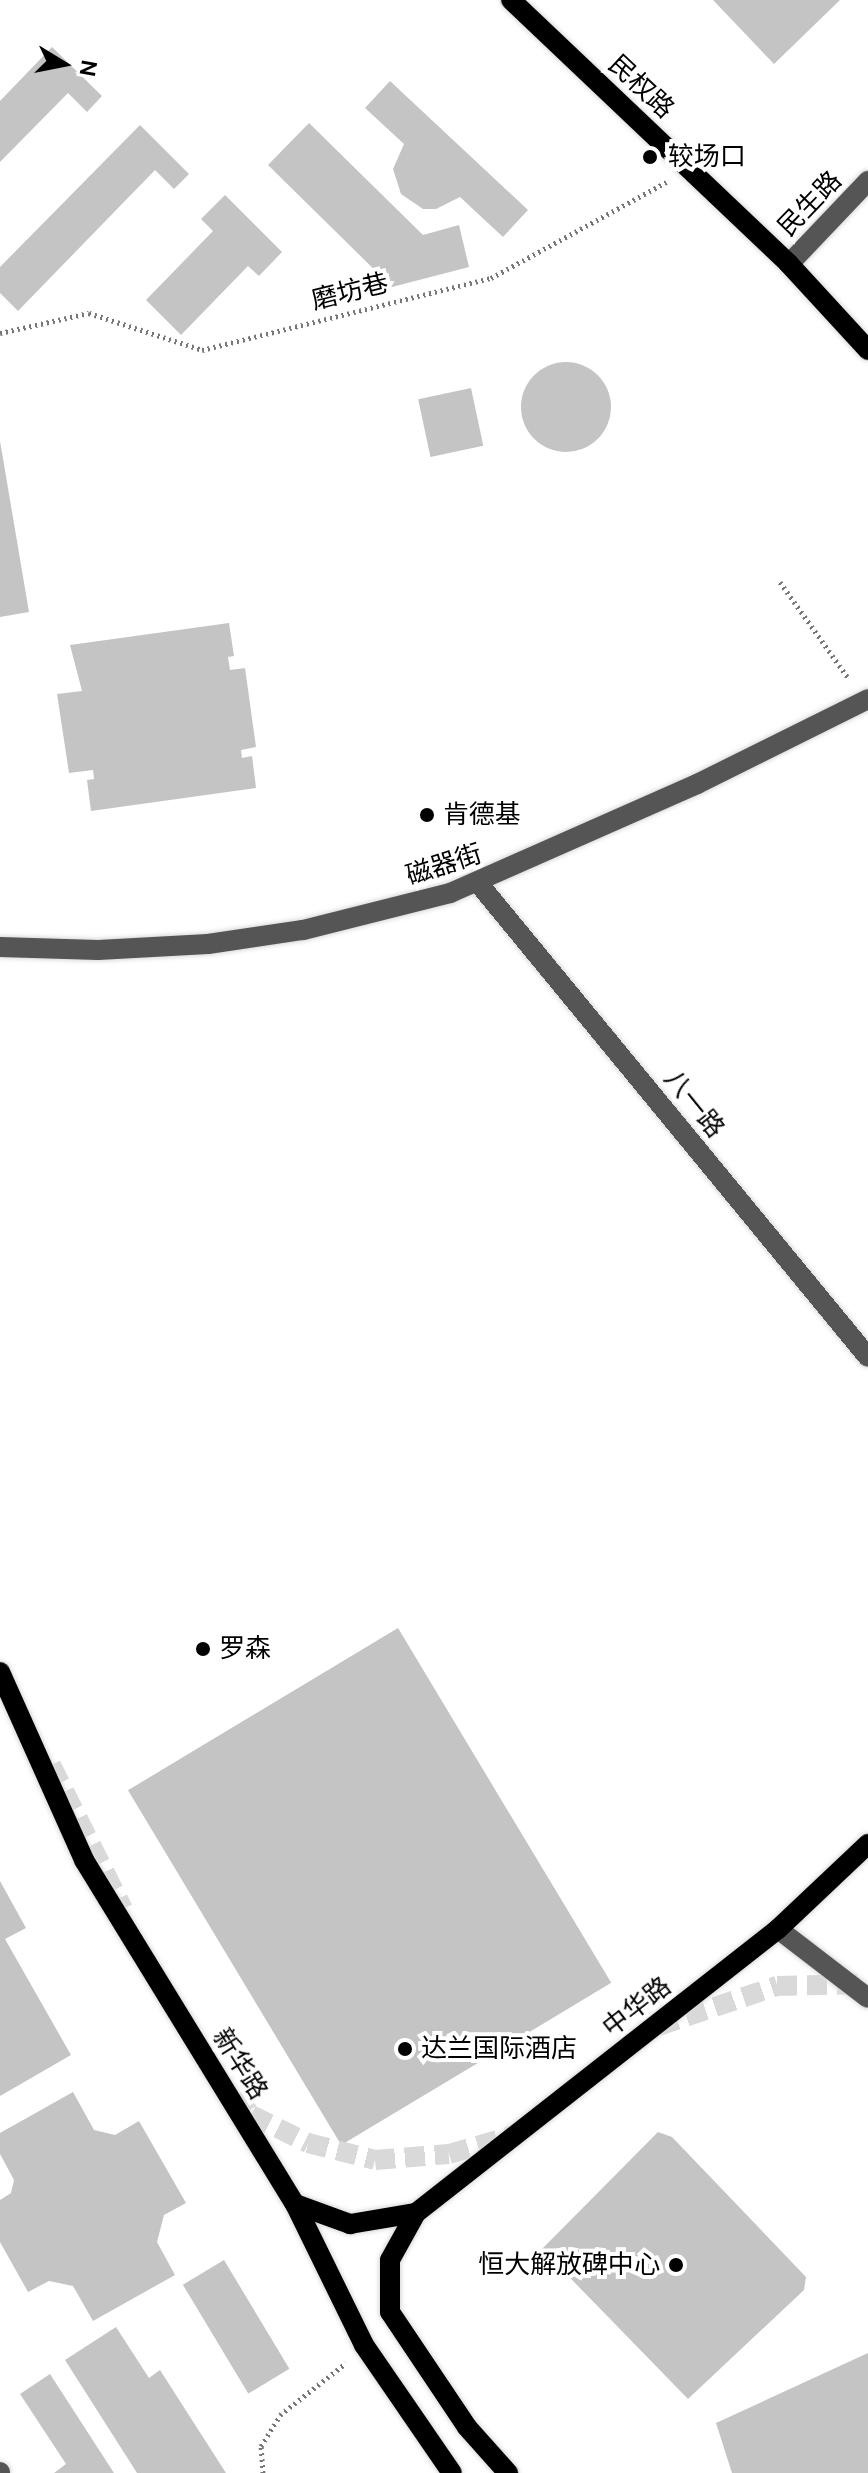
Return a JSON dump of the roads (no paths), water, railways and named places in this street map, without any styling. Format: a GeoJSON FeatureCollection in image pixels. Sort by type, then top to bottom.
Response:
{"type":"FeatureCollection","features":[{"type":"Feature","properties":{"kind":"main road","name":"民权路"},"geometry":{"type":"LineString","coordinates":[[511,0],[789,264],[868,350]]}},
{"type":"Feature","properties":{"kind":"main road","name":"新华路"},"geometry":{"type":"LineString","coordinates":[[0,1672],[84,1860],[295,2204],[364,2345],[452,2473]]}},
{"type":"Feature","properties":{"kind":"main road","name":"中华路"},"geometry":{"type":"LineString","coordinates":[[295,2204],[350,2224],[416,2213],[778,1929],[868,1844]]}},
{"type":"Feature","properties":{"kind":"main road"},"geometry":{"type":"LineString","coordinates":[[416,2213],[390,2260],[390,2312],[467,2427],[508,2473]]}},
{"type":"Feature","properties":{"kind":"street","name":"民生路"},"geometry":{"type":"LineString","coordinates":[[789,264],[868,181]]}},
{"type":"Feature","properties":{"kind":"street","name":"磁器街"},"geometry":{"type":"LineString","coordinates":[[0,947],[208,944],[303,930],[479,884],[866,700]]}},
{"type":"Feature","properties":{"kind":"street","name":"八一路"},"geometry":{"type":"LineString","coordinates":[[479,884],[868,1357]]}},
{"type":"Feature","properties":{"kind":"street"},"geometry":{"type":"LineString","coordinates":[[778,1929],[868,1998]]}},
{"type":"Feature","properties":{"kind":"tunnel"},"geometry":{"type":"LineString","coordinates":[[51,1765],[123,1909]]}},
{"type":"Feature","properties":{"kind":"tunnel"},"geometry":{"type":"LineString","coordinates":[[658,2026],[777,1986],[859,1984]]}},
{"type":"Feature","properties":{"kind":"tunnel"},"geometry":{"type":"LineString","coordinates":[[236,2096],[251,2115],[308,2143],[375,2160],[449,2154],[515,2135]]}},
{"type":"Feature","properties":{"kind":"place","name":"较场口"},"geometry":{"type":"Point","coordinates":[650,157]}},
{"type":"Feature","properties":{"kind":"place","name":"肯德基"},"geometry":{"type":"Point","coordinates":[427,815]}},
{"type":"Feature","properties":{"kind":"place","name":"罗森"},"geometry":{"type":"Point","coordinates":[203,1649]}},
{"type":"Feature","properties":{"kind":"place","name":"达兰国际酒店"},"geometry":{"type":"Point","coordinates":[405,2049]}},
{"type":"Feature","properties":{"kind":"place","name":"恒大解放碑中心"},"geometry":{"type":"Point","coordinates":[676,2265]}}]}
